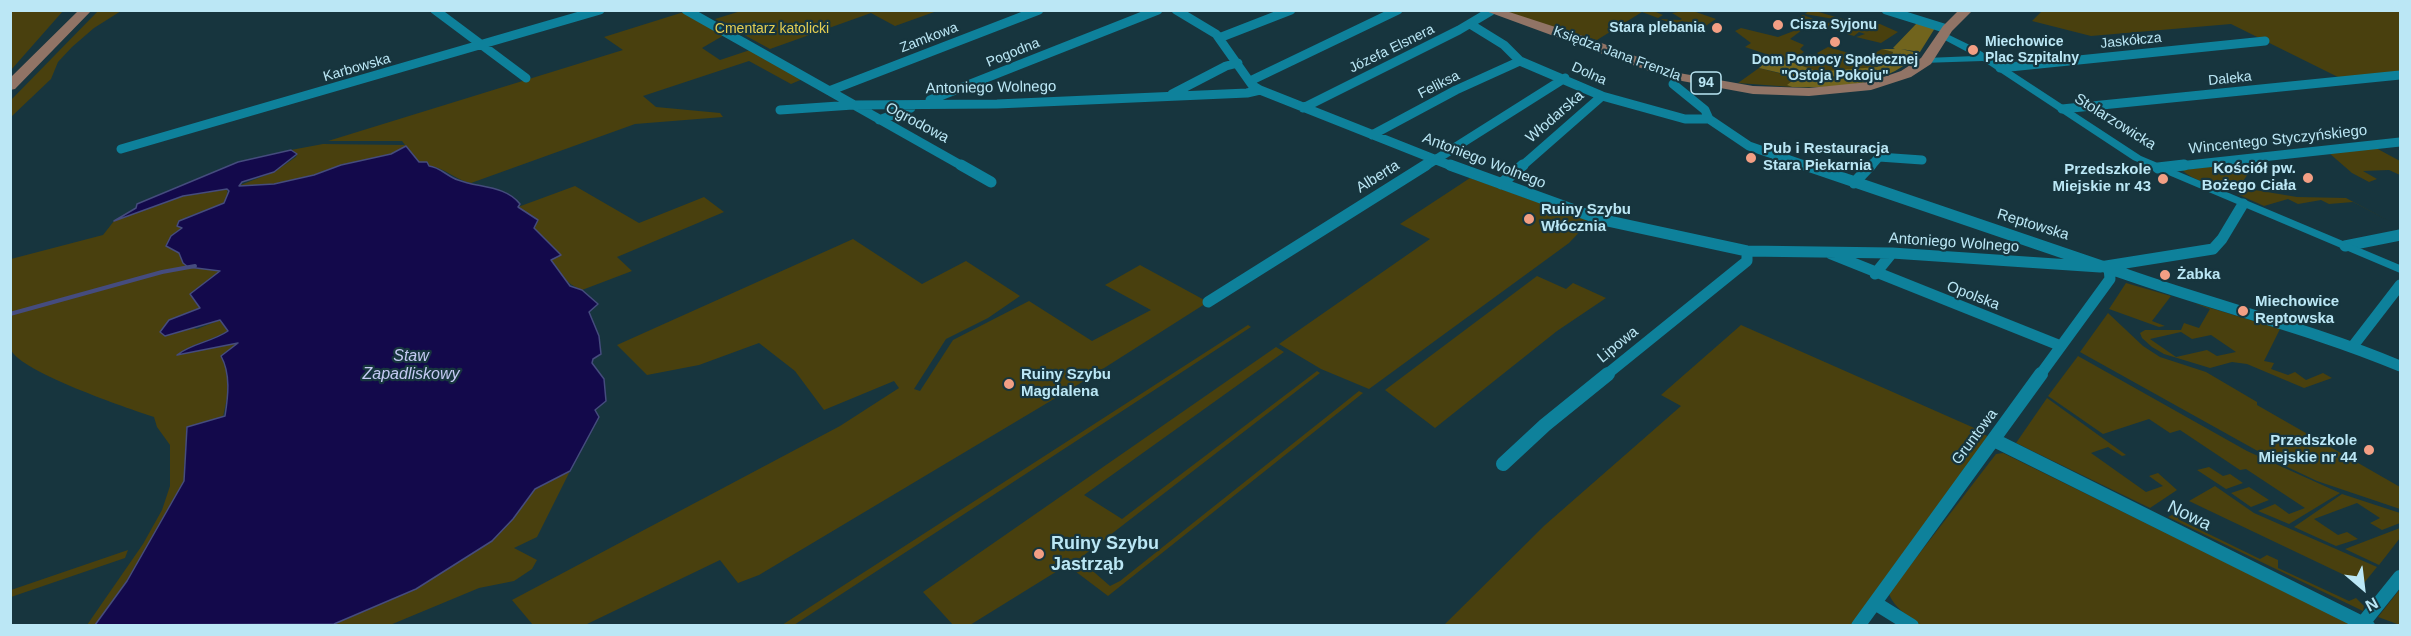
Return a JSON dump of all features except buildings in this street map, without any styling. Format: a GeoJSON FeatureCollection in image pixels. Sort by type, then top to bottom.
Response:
{"type":"FeatureCollection","features":[{"type":"Feature","properties":{"kind":"main road"},"geometry":{"type":"LineString","coordinates":[[69,29],[86,10]]}},
{"type":"Feature","properties":{"kind":"main road"},"geometry":{"type":"LineString","coordinates":[[10,86],[40,53],[93,10]]}},
{"type":"Feature","properties":{"kind":"main road","name":"Księdza Jana Frenzla"},"geometry":{"type":"LineString","coordinates":[[1490,11],[1581,40],[1676,76],[1753,90],[1809,92],[1857,88],[1894,79],[1926,61],[1944,32],[1967,10]]}},
{"type":"Feature","properties":{"kind":"main road"},"geometry":{"type":"LineString","coordinates":[[40,53],[46,41],[71,11]]}},
{"type":"Feature","properties":{"kind":"street"},"geometry":{"type":"LineString","coordinates":[[435,10],[526,78]]}},
{"type":"Feature","properties":{"kind":"street","name":"Karbowska"},"geometry":{"type":"LineString","coordinates":[[121,149],[483,46],[600,10]]}},
{"type":"Feature","properties":{"kind":"street","name":"Ogrodowa"},"geometry":{"type":"LineString","coordinates":[[686,10],[991,182]]}},
{"type":"Feature","properties":{"kind":"street","name":"Zamkowa"},"geometry":{"type":"LineString","coordinates":[[829,92],[1039,10]]}},
{"type":"Feature","properties":{"kind":"street","name":"Pogodna"},"geometry":{"type":"LineString","coordinates":[[879,120],[1158,10]]}},
{"type":"Feature","properties":{"kind":"street"},"geometry":{"type":"LineString","coordinates":[[1176,10],[1202,24],[1220,38],[1250,81],[1260,90]]}},
{"type":"Feature","properties":{"kind":"street"},"geometry":{"type":"LineString","coordinates":[[1220,38],[1291,10]]}},
{"type":"Feature","properties":{"kind":"street"},"geometry":{"type":"LineString","coordinates":[[1250,81],[1398,10]]}},
{"type":"Feature","properties":{"kind":"street"},"geometry":{"type":"LineString","coordinates":[[1886,10],[1944,32]]}},
{"type":"Feature","properties":{"kind":"street","name":"Józefa Elsnera"},"geometry":{"type":"LineString","coordinates":[[1303,108],[1470,24],[1490,11]]}},
{"type":"Feature","properties":{"kind":"street","name":"Dolna"},"geometry":{"type":"LineString","coordinates":[[1470,24],[1499,41],[1520,61],[1602,96],[1685,119],[1709,119]]}},
{"type":"Feature","properties":{"kind":"street","name":"Stolarzowicka"},"geometry":{"type":"LineString","coordinates":[[1944,32],[2108,141],[2158,168],[2400,269]]}},
{"type":"Feature","properties":{"kind":"street","name":"Jaskółcza"},"geometry":{"type":"LineString","coordinates":[[2000,68],[2265,41]]}},
{"type":"Feature","properties":{"kind":"street"},"geometry":{"type":"LineString","coordinates":[[1926,61],[1986,58]]}},
{"type":"Feature","properties":{"kind":"street","name":"Feliksa"},"geometry":{"type":"LineString","coordinates":[[1372,135],[1456,90],[1520,61]]}},
{"type":"Feature","properties":{"kind":"street"},"geometry":{"type":"LineString","coordinates":[[1168,96],[1226,66],[1238,63]]}},
{"type":"Feature","properties":{"kind":"street","name":"Daleka"},"geometry":{"type":"LineString","coordinates":[[2062,109],[2400,75]]}},
{"type":"Feature","properties":{"kind":"street","name":"Alberta"},"geometry":{"type":"LineString","coordinates":[[1208,302],[1564,78]]}},
{"type":"Feature","properties":{"kind":"street","name":"Reptowska"},"geometry":{"type":"LineString","coordinates":[[1673,84],[1705,110],[1709,119],[1743,143],[1854,183],[2128,275],[2353,346],[2400,366]]}},
{"type":"Feature","properties":{"kind":"street","name":"Antoniego Wolnego"},"geometry":{"type":"LineString","coordinates":[[780,110],[922,103],[997,104],[1247,93],[1260,90],[1434,159],[1599,219],[1747,251],[1892,253],[2109,267]]}},
{"type":"Feature","properties":{"kind":"street","name":"Włodarska"},"geometry":{"type":"LineString","coordinates":[[1501,184],[1602,96]]}},
{"type":"Feature","properties":{"kind":"street","name":"Wincentego Styczyńskiego"},"geometry":{"type":"LineString","coordinates":[[2158,168],[2400,142]]}},
{"type":"Feature","properties":{"kind":"street"},"geometry":{"type":"LineString","coordinates":[[1854,183],[1880,157],[1922,160]]}},
{"type":"Feature","properties":{"kind":"street"},"geometry":{"type":"LineString","coordinates":[[2109,267],[2213,249],[2224,238],[2235,214],[2243,204]]}},
{"type":"Feature","properties":{"kind":"street"},"geometry":{"type":"LineString","coordinates":[[2345,246],[2400,235]]}},
{"type":"Feature","properties":{"kind":"street","name":"Lipowa"},"geometry":{"type":"LineString","coordinates":[[1503,464],[1545,425],[1747,261],[1747,251]]}},
{"type":"Feature","properties":{"kind":"street","name":"Opolska"},"geometry":{"type":"LineString","coordinates":[[1827,252],[1875,274],[2061,346]]}},
{"type":"Feature","properties":{"kind":"street"},"geometry":{"type":"LineString","coordinates":[[1875,274],[1892,253]]}},
{"type":"Feature","properties":{"kind":"street","name":"Gruntowa"},"geometry":{"type":"LineString","coordinates":[[1858,626],[2110,279],[2109,267]]}},
{"type":"Feature","properties":{"kind":"street"},"geometry":{"type":"LineString","coordinates":[[2353,346],[2400,285]]}},
{"type":"Feature","properties":{"kind":"street","name":"Nowa"},"geometry":{"type":"LineString","coordinates":[[1994,440],[2366,624]]}},
{"type":"Feature","properties":{"kind":"street"},"geometry":{"type":"LineString","coordinates":[[2366,624],[2400,577]]}},
{"type":"Feature","properties":{"kind":"street"},"geometry":{"type":"LineString","coordinates":[[1875,603],[1912,626]]}},
{"type":"Feature","properties":{"kind":"green space"},"geometry":{"type":"Polygon","coordinates":[[[99,10],[121,11],[94,28],[72,47],[58,62],[51,79],[11,117],[11,100],[99,10]]]}},
{"type":"Feature","properties":{"kind":"green space"},"geometry":{"type":"Polygon","coordinates":[[[1651,10],[1663,15],[1658,18],[1642,12],[1597,40],[1498,11],[1651,10]]]}},
{"type":"Feature","properties":{"kind":"green space"},"geometry":{"type":"Polygon","coordinates":[[[1690,10],[1716,19],[1704,27],[1682,21],[1674,24],[1660,19],[1680,20],[1682,19],[1672,13],[1690,10]]]}},
{"type":"Feature","properties":{"kind":"green space"},"geometry":{"type":"Polygon","coordinates":[[[1810,10],[1860,24],[1844,33],[1797,18],[1803,15],[1827,24],[1834,19],[1805,14],[1810,10]]]}},
{"type":"Feature","properties":{"kind":"green space"},"geometry":{"type":"Polygon","coordinates":[[[2043,10],[2399,11],[2400,72],[2342,79],[2231,24],[2091,36],[2032,21],[2043,10]]]}},
{"type":"Feature","properties":{"kind":"green space"},"geometry":{"type":"Polygon","coordinates":[[[10,11],[63,11],[11,70],[10,70],[10,11]]]}},
{"type":"Feature","properties":{"kind":"green space"},"geometry":{"type":"Polygon","coordinates":[[[687,11],[726,34],[702,48],[720,60],[753,49],[805,78],[791,84],[749,61],[643,96],[656,107],[720,113],[723,117],[635,124],[471,183],[429,166],[427,162],[419,162],[406,146],[392,154],[341,165],[314,175],[274,184],[238,186],[274,172],[296,157],[297,154],[291,150],[323,144],[405,145],[402,141],[328,141],[623,50],[604,37],[687,11]]]}},
{"type":"Feature","properties":{"kind":"green space","name":"Cmentarz katolicki"},"geometry":{"type":"Polygon","coordinates":[[[741,11],[937,11],[895,26],[871,13],[770,49],[715,19],[741,11]]]}},
{"type":"Feature","properties":{"kind":"green space"},"geometry":{"type":"Polygon","coordinates":[[[1862,24],[1880,24],[1898,32],[1881,43],[1856,37],[1865,34],[1859,32],[1854,36],[1847,34],[1862,24]]]}},
{"type":"Feature","properties":{"kind":"green space"},"geometry":{"type":"Polygon","coordinates":[[[1807,26],[1812,26],[1806,27],[1790,39],[1804,45],[1800,49],[1804,52],[1801,54],[1808,58],[1820,56],[1817,53],[1828,47],[1866,58],[1882,49],[1893,52],[1889,62],[1884,64],[1863,69],[1830,72],[1827,73],[1837,78],[1809,81],[1814,70],[1745,47],[1751,43],[1735,31],[1741,28],[1778,37],[1807,26]]]}},
{"type":"Feature","properties":{"kind":"green space"},"geometry":{"type":"Polygon","coordinates":[[[1759,68],[1798,78],[1788,85],[1792,87],[1738,83],[1759,68]]]}},
{"type":"Feature","properties":{"kind":"green space"},"geometry":{"type":"Polygon","coordinates":[[[2374,147],[2400,161],[2400,175],[2389,170],[2363,171],[2377,179],[2369,182],[2352,173],[2329,153],[2374,147]]]}},
{"type":"Feature","properties":{"kind":"green space"},"geometry":{"type":"Polygon","coordinates":[[[2239,163],[2250,171],[2241,184],[2210,183],[2195,179],[2182,170],[2239,163]]]}},
{"type":"Feature","properties":{"kind":"green space"},"geometry":{"type":"Polygon","coordinates":[[[1470,178],[1590,221],[1569,243],[1369,389],[1321,369],[1279,344],[1430,239],[1400,224],[1470,178]]]}},
{"type":"Feature","properties":{"kind":"green space"},"geometry":{"type":"Polygon","coordinates":[[[575,186],[639,223],[704,197],[724,212],[617,257],[632,271],[582,290],[568,282],[551,260],[560,254],[534,228],[537,220],[518,207],[575,186]]]}},
{"type":"Feature","properties":{"kind":"green space"},"geometry":{"type":"Polygon","coordinates":[[[227,189],[228,200],[187,217],[183,228],[166,245],[179,253],[183,263],[188,267],[220,271],[190,294],[200,308],[169,320],[197,329],[220,320],[229,331],[190,347],[179,355],[239,342],[225,364],[229,388],[223,417],[187,427],[184,481],[127,581],[95,625],[87,625],[143,544],[162,510],[170,486],[170,445],[157,427],[154,417],[100,398],[54,378],[19,359],[11,350],[11,259],[103,235],[114,221],[154,205],[183,196],[227,189]]]}},
{"type":"Feature","properties":{"kind":"green space"},"geometry":{"type":"Polygon","coordinates":[[[2255,190],[2297,197],[2346,198],[2393,223],[2353,202],[2329,204],[2321,200],[2298,204],[2288,199],[2264,206],[2237,194],[2255,190]]]}},
{"type":"Feature","properties":{"kind":"green space"},"geometry":{"type":"Polygon","coordinates":[[[853,239],[922,284],[966,261],[1020,296],[988,318],[946,339],[914,389],[920,391],[953,340],[1029,301],[1092,341],[1151,310],[1105,285],[1140,265],[1208,302],[1079,384],[759,575],[738,583],[720,560],[585,625],[533,625],[512,600],[840,426],[899,388],[894,381],[824,410],[795,371],[759,343],[699,365],[647,375],[617,345],[853,239]]]}},
{"type":"Feature","properties":{"kind":"green space"},"geometry":{"type":"Polygon","coordinates":[[[1537,276],[1566,289],[1573,283],[1606,298],[1557,331],[1435,428],[1385,390],[1537,276]]]}},
{"type":"Feature","properties":{"kind":"green space"},"geometry":{"type":"Polygon","coordinates":[[[2126,283],[2171,296],[2152,321],[2165,326],[2159,327],[2109,309],[2126,283]]]}},
{"type":"Feature","properties":{"kind":"green space"},"geometry":{"type":"Polygon","coordinates":[[[2194,303],[2280,329],[2264,361],[2274,363],[2271,369],[2288,375],[2295,372],[2306,380],[2323,373],[2332,378],[2304,388],[2247,364],[2232,362],[2210,368],[2164,354],[2152,347],[2140,333],[2145,330],[2181,330],[2184,323],[2199,328],[2210,309],[2194,303]],[[2181,332],[2150,339],[2176,357],[2207,350],[2217,356],[2236,352],[2211,335],[2192,339],[2181,332]]]}},
{"type":"Feature","properties":{"kind":"green space"},"geometry":{"type":"Polygon","coordinates":[[[2108,313],[2143,346],[2160,357],[2206,372],[2257,402],[2257,405],[2400,487],[2400,509],[2317,481],[2281,464],[2080,352],[2108,313]]]}},
{"type":"Feature","properties":{"kind":"green space"},"geometry":{"type":"Polygon","coordinates":[[[1248,325],[1251,327],[794,625],[782,625],[1248,325]]]}},
{"type":"Feature","properties":{"kind":"green space"},"geometry":{"type":"Polygon","coordinates":[[[1741,325],[1972,427],[1994,440],[1858,625],[1443,626],[1545,525],[1681,406],[1661,395],[1741,325]]]}},
{"type":"Feature","properties":{"kind":"green space"},"geometry":{"type":"Polygon","coordinates":[[[1276,347],[1284,352],[1084,495],[1122,519],[1317,371],[1320,373],[1079,559],[1110,586],[1120,581],[1359,391],[1363,393],[1108,596],[1067,565],[970,625],[954,626],[923,592],[1276,347]]]}},
{"type":"Feature","properties":{"kind":"green space"},"geometry":{"type":"Polygon","coordinates":[[[2078,356],[2247,451],[2340,493],[2289,524],[2258,511],[2275,504],[2289,514],[2305,508],[2246,469],[2240,470],[2180,430],[2170,433],[2149,419],[2103,434],[2048,396],[2078,356]]]}},
{"type":"Feature","properties":{"kind":"green space"},"geometry":{"type":"Polygon","coordinates":[[[2047,398],[2126,455],[2122,456],[2108,447],[2091,453],[2146,492],[2163,486],[2149,476],[2158,473],[2177,490],[2150,508],[2016,443],[2047,398]]]}},
{"type":"Feature","properties":{"kind":"green space"},"geometry":{"type":"Polygon","coordinates":[[[2003,453],[2353,625],[1920,625],[1897,607],[1889,593],[1996,454],[2003,453]]]}},
{"type":"Feature","properties":{"kind":"green space"},"geometry":{"type":"Polygon","coordinates":[[[2209,467],[2223,476],[2230,474],[2243,483],[2226,489],[2197,470],[2209,467]]]}},
{"type":"Feature","properties":{"kind":"green space"},"geometry":{"type":"Polygon","coordinates":[[[570,471],[537,537],[514,548],[537,560],[532,569],[514,581],[479,588],[390,625],[330,626],[416,589],[492,541],[513,519],[535,489],[570,471]]]}},
{"type":"Feature","properties":{"kind":"green space"},"geometry":{"type":"Polygon","coordinates":[[[2215,486],[2254,513],[2377,567],[2364,583],[2359,582],[2189,501],[2215,486]]]}},
{"type":"Feature","properties":{"kind":"green space"},"geometry":{"type":"Polygon","coordinates":[[[2249,487],[2269,500],[2251,507],[2231,493],[2249,487]]]}},
{"type":"Feature","properties":{"kind":"green space"},"geometry":{"type":"Polygon","coordinates":[[[2342,494],[2400,513],[2400,523],[2382,530],[2370,523],[2380,518],[2357,503],[2314,519],[2338,535],[2347,532],[2358,539],[2336,546],[2294,527],[2342,494]]]}},
{"type":"Feature","properties":{"kind":"green space"},"geometry":{"type":"Polygon","coordinates":[[[2176,513],[2180,514],[2178,519],[2260,559],[2267,555],[2278,560],[2278,568],[2349,601],[2356,598],[2364,606],[2363,611],[2168,517],[2176,513]]]}},
{"type":"Feature","properties":{"kind":"green space"},"geometry":{"type":"Polygon","coordinates":[[[2400,528],[2400,538],[2379,565],[2345,549],[2400,528]]]}},
{"type":"Feature","properties":{"kind":"green space"},"geometry":{"type":"Polygon","coordinates":[[[128,550],[125,558],[11,597],[11,590],[128,550]]]}},
{"type":"Feature","properties":{"kind":"green space"},"geometry":{"type":"Polygon","coordinates":[[[2400,589],[2400,625],[2378,617],[2400,589]]]}},
{"type":"Feature","properties":{"kind":"shaded area"},"geometry":{"type":"Polygon","coordinates":[[[1917,23],[1935,28],[1920,52],[1901,49],[1918,53],[1891,73],[1876,79],[1843,86],[1792,87],[1787,85],[1797,77],[1759,68],[1773,56],[1814,70],[1817,73],[1810,81],[1836,78],[1827,71],[1877,67],[1889,62],[1893,52],[1882,49],[1895,49],[1893,48],[1917,23]]]}},
{"type":"Feature","properties":{"kind":"water","name":"Staw Zapadliskowy"},"geometry":{"type":"Polygon","coordinates":[[[406,146],[419,162],[427,162],[429,166],[458,180],[499,190],[514,198],[520,204],[518,207],[538,220],[534,228],[561,255],[551,260],[570,286],[582,290],[598,304],[589,312],[599,336],[601,354],[593,359],[592,363],[604,379],[606,401],[595,410],[599,417],[570,471],[535,489],[513,519],[492,541],[416,589],[334,624],[95,625],[127,581],[184,481],[187,427],[225,416],[227,378],[221,356],[238,343],[177,355],[228,331],[220,320],[165,336],[160,332],[169,320],[200,308],[190,294],[220,271],[188,267],[183,263],[179,253],[166,246],[171,236],[182,228],[177,226],[179,221],[224,203],[229,191],[227,189],[183,196],[114,221],[136,208],[137,204],[238,162],[291,150],[297,154],[274,172],[242,182],[239,186],[274,184],[391,154],[406,146]]]}},
{"type":"Feature","properties":{"kind":"waterway"},"geometry":{"type":"LineString","coordinates":[[10,314],[162,272],[195,266]]}},
{"type":"Feature","properties":{"kind":"place","name":"Cisza Syjonu"},"geometry":{"type":"Point","coordinates":[1778,25]}},
{"type":"Feature","properties":{"kind":"place","name":"Stara plebania"},"geometry":{"type":"Point","coordinates":[1717,28]}},
{"type":"Feature","properties":{"kind":"place","name":"Dom Pomocy Społecznej \"Ostoja Pokoju\""},"geometry":{"type":"Point","coordinates":[1835,42]}},
{"type":"Feature","properties":{"kind":"place","name":"Miechowice Plac Szpitalny"},"geometry":{"type":"Point","coordinates":[1973,50]}},
{"type":"Feature","properties":{"kind":"place","name":"Pub i Restauracja Stara Piekarnia"},"geometry":{"type":"Point","coordinates":[1751,158]}},
{"type":"Feature","properties":{"kind":"place","name":"Kościół pw. Bożego Ciała"},"geometry":{"type":"Point","coordinates":[2308,178]}},
{"type":"Feature","properties":{"kind":"place","name":"Przedszkole Miejskie nr 43"},"geometry":{"type":"Point","coordinates":[2163,179]}},
{"type":"Feature","properties":{"kind":"place","name":"Ruiny Szybu Włócznia"},"geometry":{"type":"Point","coordinates":[1529,219]}},
{"type":"Feature","properties":{"kind":"place","name":"Żabka"},"geometry":{"type":"Point","coordinates":[2165,275]}},
{"type":"Feature","properties":{"kind":"place","name":"Miechowice Reptowska"},"geometry":{"type":"Point","coordinates":[2243,311]}},
{"type":"Feature","properties":{"kind":"place","name":"Ruiny Szybu Magdalena"},"geometry":{"type":"Point","coordinates":[1009,384]}},
{"type":"Feature","properties":{"kind":"place","name":"Przedszkole Miejskie nr 44"},"geometry":{"type":"Point","coordinates":[2369,450]}},
{"type":"Feature","properties":{"kind":"place","name":"Ruiny Szybu Jastrząb"},"geometry":{"type":"Point","coordinates":[1039,554]}}]}
